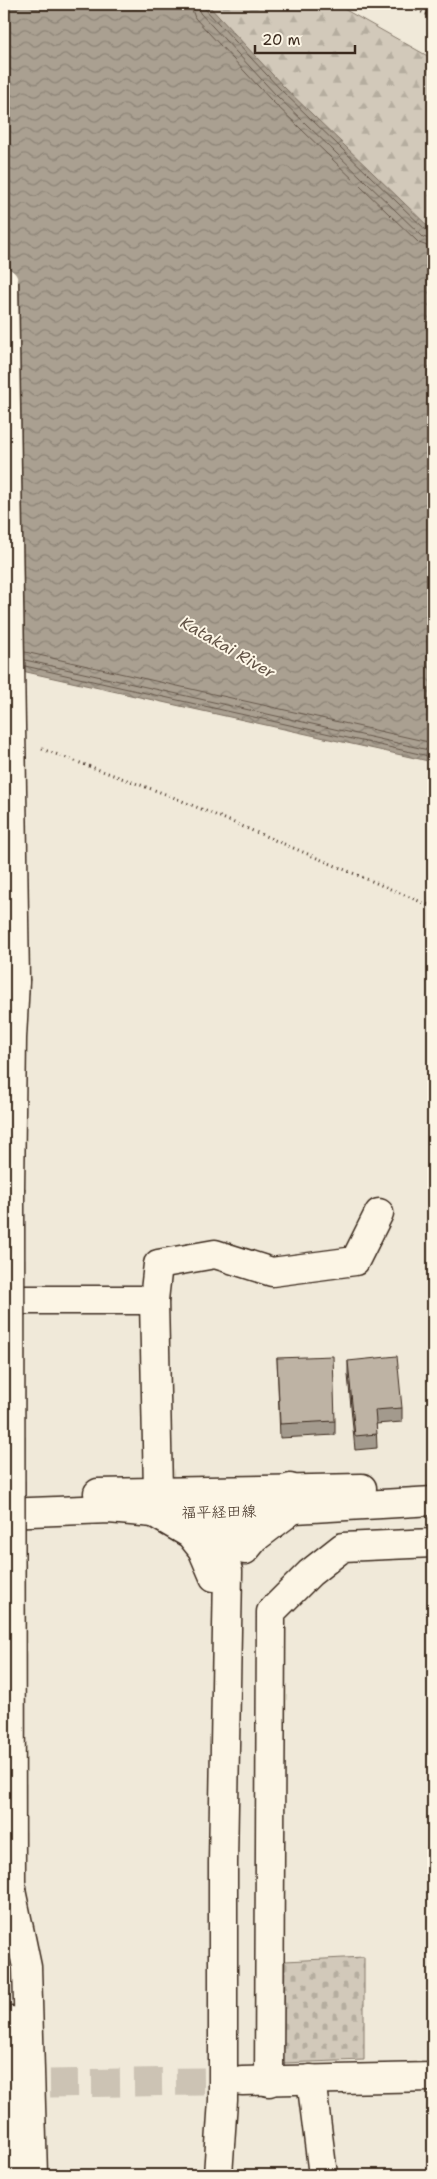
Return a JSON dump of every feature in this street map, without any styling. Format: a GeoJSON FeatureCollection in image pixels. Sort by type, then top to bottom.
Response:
{"type":"FeatureCollection","features":[{"type":"Feature","properties":{"kind":"main road"},"geometry":{"type":"LineString","coordinates":[[4,282],[15,981],[12,1038],[10,1188],[7,1900],[11,2175]]}},
{"type":"Feature","properties":{"kind":"main road"},"geometry":{"type":"LineString","coordinates":[[222,1567],[156,1502],[154,1300],[158,1264],[215,1254],[272,1272],[355,1261],[379,1213]]}},
{"type":"Feature","properties":{"kind":"main road"},"geometry":{"type":"LineString","coordinates":[[4,1300],[154,1300]]}},
{"type":"Feature","properties":{"kind":"main road","name":"福平経田線"},"geometry":{"type":"LineString","coordinates":[[4,1495],[156,1502],[291,1499],[433,1489]]}},
{"type":"Feature","properties":{"kind":"main road"},"geometry":{"type":"LineString","coordinates":[[222,1567],[255,1538],[291,1499]]}},
{"type":"Feature","properties":{"kind":"main road"},"geometry":{"type":"LineString","coordinates":[[206,2175],[206,2046],[222,1567],[227,1543],[259,1511],[291,1499]]}},
{"type":"Feature","properties":{"kind":"main road","name":"福平経田線"},"geometry":{"type":"LineString","coordinates":[[291,1499],[342,1505],[433,1501]]}},
{"type":"Feature","properties":{"kind":"main road"},"geometry":{"type":"LineString","coordinates":[[156,1502],[194,1504],[219,1539],[222,1567],[223,2100],[218,2175]]}},
{"type":"Feature","properties":{"kind":"main road","name":"福平経田線"},"geometry":{"type":"LineString","coordinates":[[4,1513],[109,1509],[156,1502]]}},
{"type":"Feature","properties":{"kind":"main road","name":"福平経田線"},"geometry":{"type":"LineString","coordinates":[[201,1512],[259,1511]]}},
{"type":"Feature","properties":{"kind":"main road"},"geometry":{"type":"LineString","coordinates":[[433,1543],[343,1547],[310,1574],[271,1612],[256,2082],[433,2076]]}},
{"type":"Feature","properties":{"kind":"main road"},"geometry":{"type":"LineString","coordinates":[[7,1900],[27,1967],[34,2175]]}},
{"type":"Feature","properties":{"kind":"main road"},"geometry":{"type":"LineString","coordinates":[[311,2080],[323,2175]]}},
{"type":"Feature","properties":{"kind":"path"},"geometry":{"type":"LineString","coordinates":[[403,4],[433,17]]}},
{"type":"Feature","properties":{"kind":"path"},"geometry":{"type":"LineString","coordinates":[[40,749],[168,795],[433,907]]}},
{"type":"Feature","properties":{"kind":"green space"},"geometry":{"type":"Polygon","coordinates":[[[24,4],[335,4],[433,59],[433,242],[24,4]]]}},
{"type":"Feature","properties":{"kind":"green space"},"geometry":{"type":"Polygon","coordinates":[[[364,1957],[364,2060],[283,2063],[285,1961],[364,1957]]]}},
{"type":"Feature","properties":{"kind":"water","name":"Katakai River"},"geometry":{"type":"Polygon","coordinates":[[[4,4],[207,4],[284,87],[433,231],[433,762],[4,667],[4,4]]]}},
{"type":"Feature","properties":{"kind":"building"},"geometry":{"type":"Polygon","coordinates":[[[333,1356],[335,1421],[280,1424],[277,1358],[333,1356]]]}},
{"type":"Feature","properties":{"kind":"building"},"geometry":{"type":"Polygon","coordinates":[[[397,1356],[402,1408],[375,1410],[377,1434],[355,1436],[348,1361],[397,1356]]]}},
{"type":"Feature","properties":{"kind":"tunnel"},"geometry":{"type":"LineString","coordinates":[[8,2084],[242,2081]]}}]}
